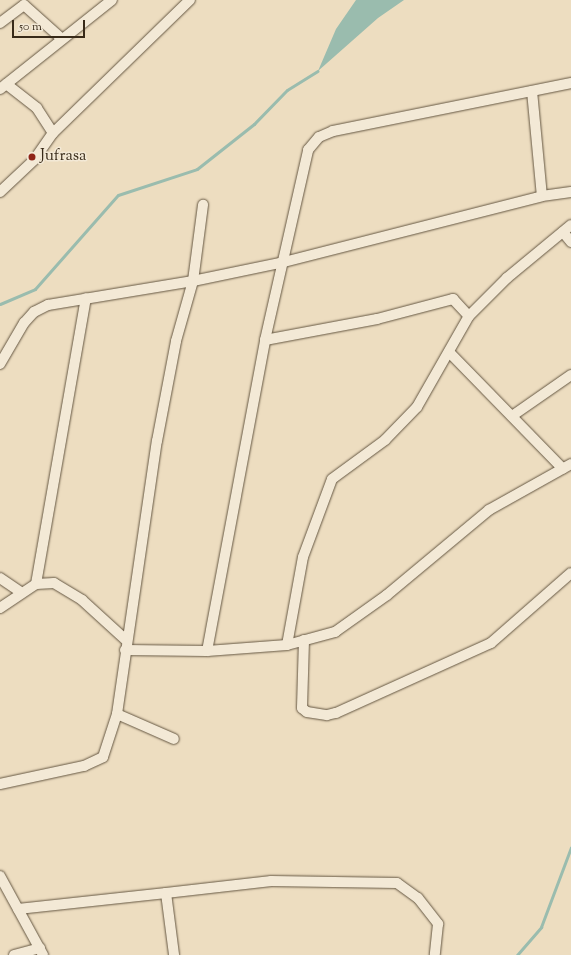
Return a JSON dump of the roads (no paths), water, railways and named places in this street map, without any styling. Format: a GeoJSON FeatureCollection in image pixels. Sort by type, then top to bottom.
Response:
{"type":"FeatureCollection","features":[{"type":"Feature","properties":{"kind":"street"},"geometry":{"type":"LineString","coordinates":[[53,133],[37,108],[3,86],[112,0]]}},
{"type":"Feature","properties":{"kind":"street"},"geometry":{"type":"LineString","coordinates":[[0,192],[34,160],[53,133],[190,0]]}},
{"type":"Feature","properties":{"kind":"street"},"geometry":{"type":"LineString","coordinates":[[0,23],[23,2],[62,39]]}},
{"type":"Feature","properties":{"kind":"street"},"geometry":{"type":"LineString","coordinates":[[207,651],[280,263],[308,150],[319,137],[333,131],[571,83]]}},
{"type":"Feature","properties":{"kind":"street"},"geometry":{"type":"LineString","coordinates":[[532,91],[542,196]]}},
{"type":"Feature","properties":{"kind":"street"},"geometry":{"type":"LineString","coordinates":[[0,364],[24,323],[34,312],[48,305],[193,281],[280,263],[542,196],[571,192]]}},
{"type":"Feature","properties":{"kind":"street"},"geometry":{"type":"LineString","coordinates":[[0,784],[84,766],[103,757],[117,714],[126,640],[176,342],[193,281],[203,205]]}},
{"type":"Feature","properties":{"kind":"street"},"geometry":{"type":"LineString","coordinates":[[288,645],[303,557],[332,478],[385,440],[417,407],[469,316],[507,278],[571,225]]}},
{"type":"Feature","properties":{"kind":"street"},"geometry":{"type":"LineString","coordinates":[[563,232],[571,242]]}},
{"type":"Feature","properties":{"kind":"street"},"geometry":{"type":"LineString","coordinates":[[36,584],[86,298]]}},
{"type":"Feature","properties":{"kind":"street"},"geometry":{"type":"LineString","coordinates":[[265,340],[377,318],[453,299],[469,316]]}},
{"type":"Feature","properties":{"kind":"street"},"geometry":{"type":"LineString","coordinates":[[125,650],[207,651],[288,645],[335,632],[387,595],[489,510],[567,467],[512,416],[449,352]]}},
{"type":"Feature","properties":{"kind":"street"},"geometry":{"type":"LineString","coordinates":[[512,416],[571,375]]}},
{"type":"Feature","properties":{"kind":"street"},"geometry":{"type":"LineString","coordinates":[[304,640],[302,708],[307,712],[327,715],[336,713],[491,643],[571,573]]}},
{"type":"Feature","properties":{"kind":"street"},"geometry":{"type":"LineString","coordinates":[[0,578],[21,592]]}},
{"type":"Feature","properties":{"kind":"street"},"geometry":{"type":"LineString","coordinates":[[0,608],[21,592],[36,584],[54,583],[82,600],[126,640]]}},
{"type":"Feature","properties":{"kind":"street"},"geometry":{"type":"LineString","coordinates":[[117,714],[174,739]]}},
{"type":"Feature","properties":{"kind":"street"},"geometry":{"type":"LineString","coordinates":[[0,876],[41,952],[14,955]]}},
{"type":"Feature","properties":{"kind":"street"},"geometry":{"type":"LineString","coordinates":[[18,909],[271,881],[397,883],[418,898],[438,924],[435,955]]}},
{"type":"Feature","properties":{"kind":"street"},"geometry":{"type":"LineString","coordinates":[[166,893],[174,955]]}},
{"type":"Feature","properties":{"kind":"waterway"},"geometry":{"type":"LineString","coordinates":[[0,304],[35,289],[118,195],[197,169],[254,124],[287,90],[318,71]]}},
{"type":"Feature","properties":{"kind":"waterway"},"geometry":{"type":"LineString","coordinates":[[517,955],[541,927],[571,847]]}},
{"type":"Feature","properties":{"kind":"place","name":"Jufrasa"},"geometry":{"type":"Point","coordinates":[32,157]}}]}
